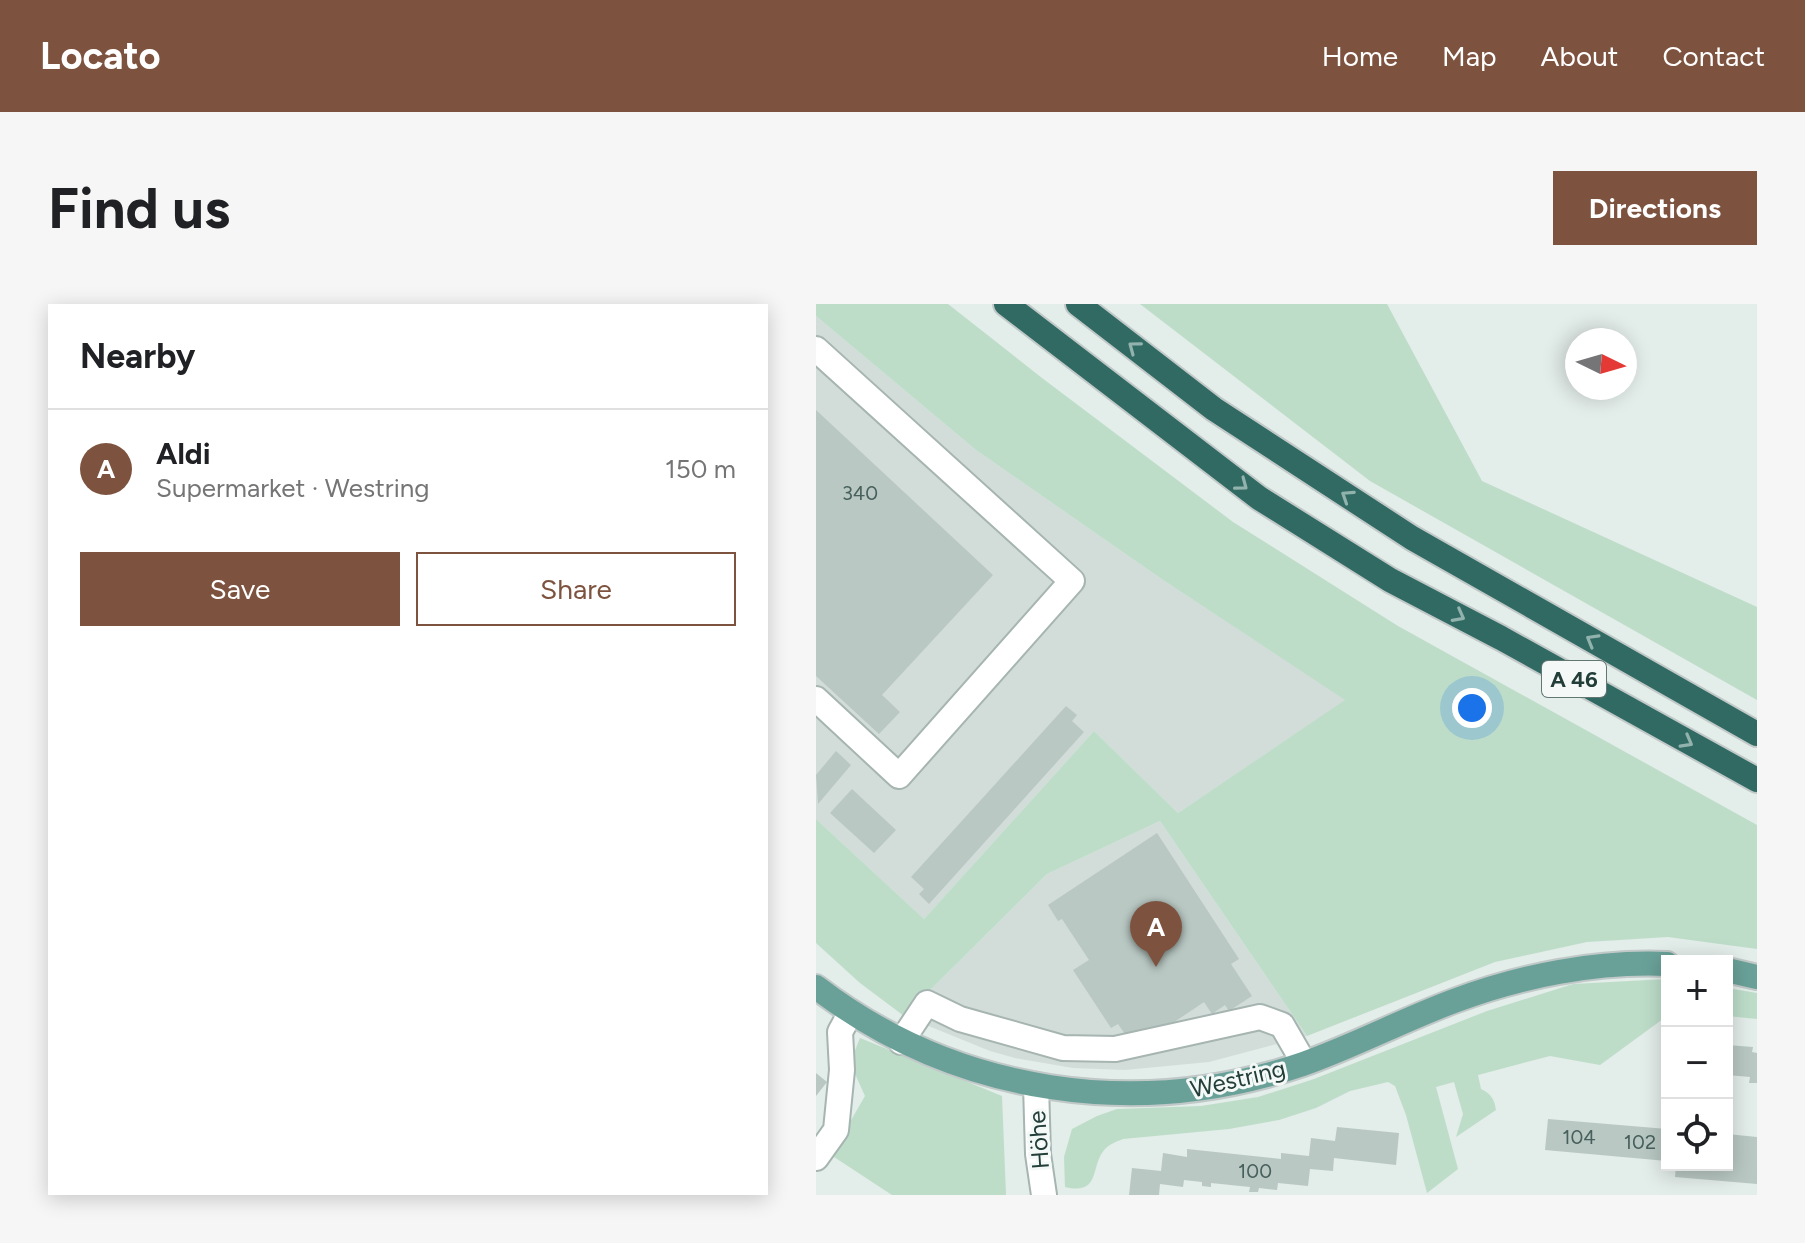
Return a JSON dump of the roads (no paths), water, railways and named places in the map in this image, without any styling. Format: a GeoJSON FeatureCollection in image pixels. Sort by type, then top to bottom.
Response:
{"type":"FeatureCollection","features":[{"type":"Feature","properties":{"kind":"highway","name":"A 46"},"geometry":{"type":"LineString","coordinates":[[1006,304],[1259,498],[1390,580],[1757,780]]}},
{"type":"Feature","properties":{"kind":"highway","name":"A 46"},"geometry":{"type":"LineString","coordinates":[[1078,304],[1214,409],[1412,538],[1757,734]]}},
{"type":"Feature","properties":{"kind":"main road","name":"Westring"},"geometry":{"type":"LineString","coordinates":[[816,987],[901,1042],[982,1072],[1036,1085],[1129,1094],[1191,1091],[1251,1080],[1304,1063],[1454,1001],[1562,971],[1661,964]]}},
{"type":"Feature","properties":{"kind":"main road"},"geometry":{"type":"LineString","coordinates":[[1733,971],[1757,977]]}},
{"type":"Feature","properties":{"kind":"street"},"geometry":{"type":"LineString","coordinates":[[816,349],[1072,581],[899,776],[816,699]]}},
{"type":"Feature","properties":{"kind":"street"},"geometry":{"type":"LineString","coordinates":[[901,1042],[927,1003],[960,1019],[1063,1048],[1115,1049],[1260,1017],[1282,1025],[1304,1063]]}},
{"type":"Feature","properties":{"kind":"street"},"geometry":{"type":"LineString","coordinates":[[816,1158],[836,1130],[842,1070],[840,1032],[851,1012]]}},
{"type":"Feature","properties":{"kind":"street","name":"Höhe"},"geometry":{"type":"LineString","coordinates":[[1036,1085],[1038,1154],[1044,1195]]}},
{"type":"Feature","properties":{"kind":"place","name":"Aldi"},"geometry":{"type":"Point","coordinates":[1156,967]}}]}
